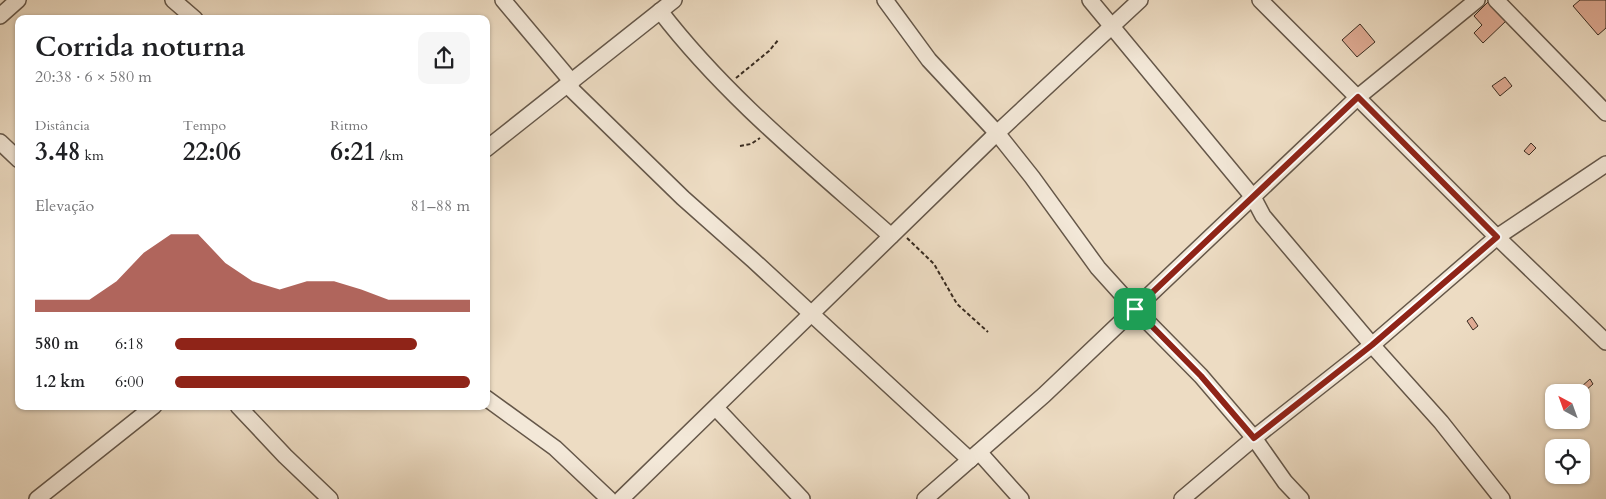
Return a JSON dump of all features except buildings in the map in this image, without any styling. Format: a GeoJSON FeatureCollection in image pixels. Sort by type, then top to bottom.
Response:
{"type":"FeatureCollection","features":[{"type":"Feature","properties":{"kind":"street"},"geometry":{"type":"LineString","coordinates":[[0,16],[18,0]]}},
{"type":"Feature","properties":{"kind":"street"},"geometry":{"type":"LineString","coordinates":[[174,0],[191,15]]}},
{"type":"Feature","properties":{"kind":"street"},"geometry":{"type":"LineString","coordinates":[[503,0],[569,83],[676,192],[811,315],[975,456],[1021,499]]}},
{"type":"Feature","properties":{"kind":"street"},"geometry":{"type":"LineString","coordinates":[[490,146],[674,0]]}},
{"type":"Feature","properties":{"kind":"street"},"geometry":{"type":"LineString","coordinates":[[885,0],[929,60],[997,133],[1032,177],[1098,268],[1135,309],[1201,376],[1254,438],[1285,482],[1300,499]]}},
{"type":"Feature","properties":{"kind":"street"},"geometry":{"type":"LineString","coordinates":[[1090,0],[1253,197],[1263,216],[1372,345],[1441,422],[1502,499]]}},
{"type":"Feature","properties":{"kind":"street"},"geometry":{"type":"LineString","coordinates":[[621,499],[997,133],[1140,0]]}},
{"type":"Feature","properties":{"kind":"street"},"geometry":{"type":"LineString","coordinates":[[1260,0],[1497,237],[1606,342]]}},
{"type":"Feature","properties":{"kind":"street"},"geometry":{"type":"LineString","coordinates":[[925,499],[975,456],[1135,309],[1358,97],[1478,0]]}},
{"type":"Feature","properties":{"kind":"street"},"geometry":{"type":"LineString","coordinates":[[1496,0],[1606,113]]}},
{"type":"Feature","properties":{"kind":"street"},"geometry":{"type":"LineString","coordinates":[[660,12],[680,37],[770,131],[894,233]]}},
{"type":"Feature","properties":{"kind":"street"},"geometry":{"type":"LineString","coordinates":[[0,142],[15,156]]}},
{"type":"Feature","properties":{"kind":"street"},"geometry":{"type":"LineString","coordinates":[[1182,499],[1214,474],[1254,438],[1372,345],[1497,237],[1606,164]]}},
{"type":"Feature","properties":{"kind":"street"},"geometry":{"type":"LineString","coordinates":[[490,401],[555,448],[609,499]]}},
{"type":"Feature","properties":{"kind":"street"},"geometry":{"type":"LineString","coordinates":[[716,408],[802,499]]}},
{"type":"Feature","properties":{"kind":"street"},"geometry":{"type":"LineString","coordinates":[[36,499],[149,410]]}},
{"type":"Feature","properties":{"kind":"street"},"geometry":{"type":"LineString","coordinates":[[242,410],[285,456],[330,499]]}},
{"type":"Feature","properties":{"kind":"path"},"geometry":{"type":"LineString","coordinates":[[726,84],[755,63],[779,40]]}},
{"type":"Feature","properties":{"kind":"path"},"geometry":{"type":"LineString","coordinates":[[740,146],[751,144],[770,131]]}},
{"type":"Feature","properties":{"kind":"path"},"geometry":{"type":"LineString","coordinates":[[894,233],[934,264],[957,304],[988,332]]}},
{"type":"Feature","properties":{"kind":"route"},"geometry":{"type":"LineString","coordinates":[[1358,97],[1497,237],[1372,345],[1254,438],[1201,376],[1135,309],[1358,97]]}}]}
